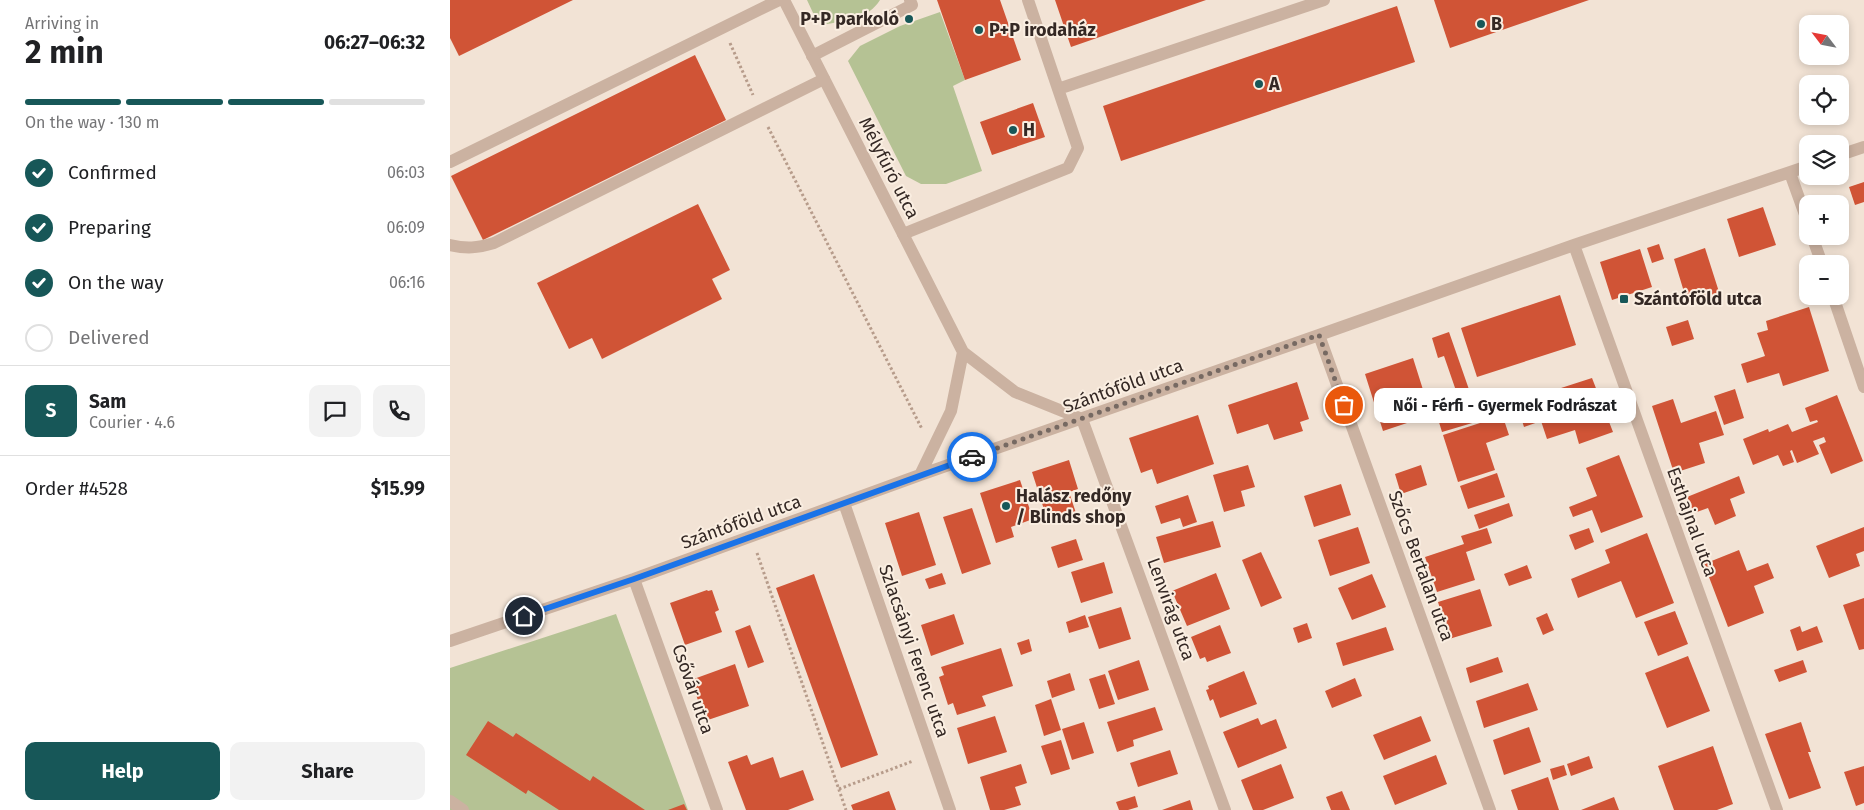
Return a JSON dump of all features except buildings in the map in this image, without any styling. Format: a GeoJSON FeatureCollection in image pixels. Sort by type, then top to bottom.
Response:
{"type":"FeatureCollection","features":[{"type":"Feature","properties":{"kind":"street"},"geometry":{"type":"LineString","coordinates":[[450,162],[779,0]]}},
{"type":"Feature","properties":{"kind":"street","name":"Mélyfúró utca"},"geometry":{"type":"LineString","coordinates":[[784,0],[963,352],[1015,392],[1082,419]]}},
{"type":"Feature","properties":{"kind":"street"},"geometry":{"type":"LineString","coordinates":[[812,56],[912,6],[910,0]]}},
{"type":"Feature","properties":{"kind":"street"},"geometry":{"type":"LineString","coordinates":[[903,234],[1068,168],[1078,148],[1028,0]]}},
{"type":"Feature","properties":{"kind":"street"},"geometry":{"type":"LineString","coordinates":[[1058,89],[1324,0]]}},
{"type":"Feature","properties":{"kind":"street"},"geometry":{"type":"LineString","coordinates":[[450,245],[464,249],[476,249],[494,242],[824,79]]}},
{"type":"Feature","properties":{"kind":"street"},"geometry":{"type":"LineString","coordinates":[[1849,152],[1864,146]]}},
{"type":"Feature","properties":{"kind":"street","name":"Szántóföld utca"},"geometry":{"type":"LineString","coordinates":[[450,641],[634,579],[920,475],[1574,246],[1799,170]]}},
{"type":"Feature","properties":{"kind":"street"},"geometry":{"type":"LineString","coordinates":[[1790,173],[1799,198]]}},
{"type":"Feature","properties":{"kind":"street","name":"Esthajnal utca"},"geometry":{"type":"LineString","coordinates":[[1574,246],[1777,810]]}},
{"type":"Feature","properties":{"kind":"street"},"geometry":{"type":"LineString","coordinates":[[1836,305],[1864,387]]}},
{"type":"Feature","properties":{"kind":"street","name":"Szőcs Bertalan utca"},"geometry":{"type":"LineString","coordinates":[[1319,335],[1490,810]]}},
{"type":"Feature","properties":{"kind":"street"},"geometry":{"type":"LineString","coordinates":[[920,475],[951,411],[963,352]]}},
{"type":"Feature","properties":{"kind":"street","name":"Lenvirág utca"},"geometry":{"type":"LineString","coordinates":[[1082,419],[1225,810]]}},
{"type":"Feature","properties":{"kind":"street","name":"Szlacsányi Ferenc utca"},"geometry":{"type":"LineString","coordinates":[[844,503],[950,810]]}},
{"type":"Feature","properties":{"kind":"street","name":"Csővár utca"},"geometry":{"type":"LineString","coordinates":[[634,579],[717,810]]}},
{"type":"Feature","properties":{"kind":"street"},"geometry":{"type":"LineString","coordinates":[[450,802],[463,810]]}},
{"type":"Feature","properties":{"kind":"path"},"geometry":{"type":"LineString","coordinates":[[723,28],[760,111],[933,449]]}},
{"type":"Feature","properties":{"kind":"path"},"geometry":{"type":"LineString","coordinates":[[761,562],[846,810]]}},
{"type":"Feature","properties":{"kind":"path"},"geometry":{"type":"LineString","coordinates":[[839,789],[909,762]]}},
{"type":"Feature","properties":{"kind":"green space"},"geometry":{"type":"Polygon","coordinates":[[[807,0],[880,0],[870,11],[863,15],[827,24],[814,15],[807,0]]]}},
{"type":"Feature","properties":{"kind":"green space"},"geometry":{"type":"Polygon","coordinates":[[[940,12],[965,80],[953,86],[982,171],[946,184],[921,184],[906,176],[848,61],[860,46],[900,26],[940,12]]]}},
{"type":"Feature","properties":{"kind":"green space"},"geometry":{"type":"Polygon","coordinates":[[[616,614],[688,810],[450,810],[450,668],[616,614]]]}},
{"type":"Feature","properties":{"kind":"way so far"},"geometry":{"type":"LineString","coordinates":[[972,457],[1319,335],[1344,405]]}},
{"type":"Feature","properties":{"kind":"place","name":"P+P parkoló"},"geometry":{"type":"Point","coordinates":[909,19]}},
{"type":"Feature","properties":{"kind":"place","name":"B"},"geometry":{"type":"Point","coordinates":[1481,24]}},
{"type":"Feature","properties":{"kind":"place","name":"P+P irodaház"},"geometry":{"type":"Point","coordinates":[979,30]}},
{"type":"Feature","properties":{"kind":"place","name":"A"},"geometry":{"type":"Point","coordinates":[1259,84]}},
{"type":"Feature","properties":{"kind":"place","name":"H"},"geometry":{"type":"Point","coordinates":[1013,130]}},
{"type":"Feature","properties":{"kind":"place","name":"Szántóföld utca"},"geometry":{"type":"Point","coordinates":[1624,299]}},
{"type":"Feature","properties":{"kind":"place","name":"Női - Férfi - Gyermek Fodrászat"},"geometry":{"type":"Point","coordinates":[1344,405]}},
{"type":"Feature","properties":{"kind":"place","name":"Halász redőny / Blinds shop"},"geometry":{"type":"Point","coordinates":[1006,506]}},
{"type":"Feature","properties":{"kind":"route"},"geometry":{"type":"LineString","coordinates":[[524,616],[634,579],[972,457]]}}]}
